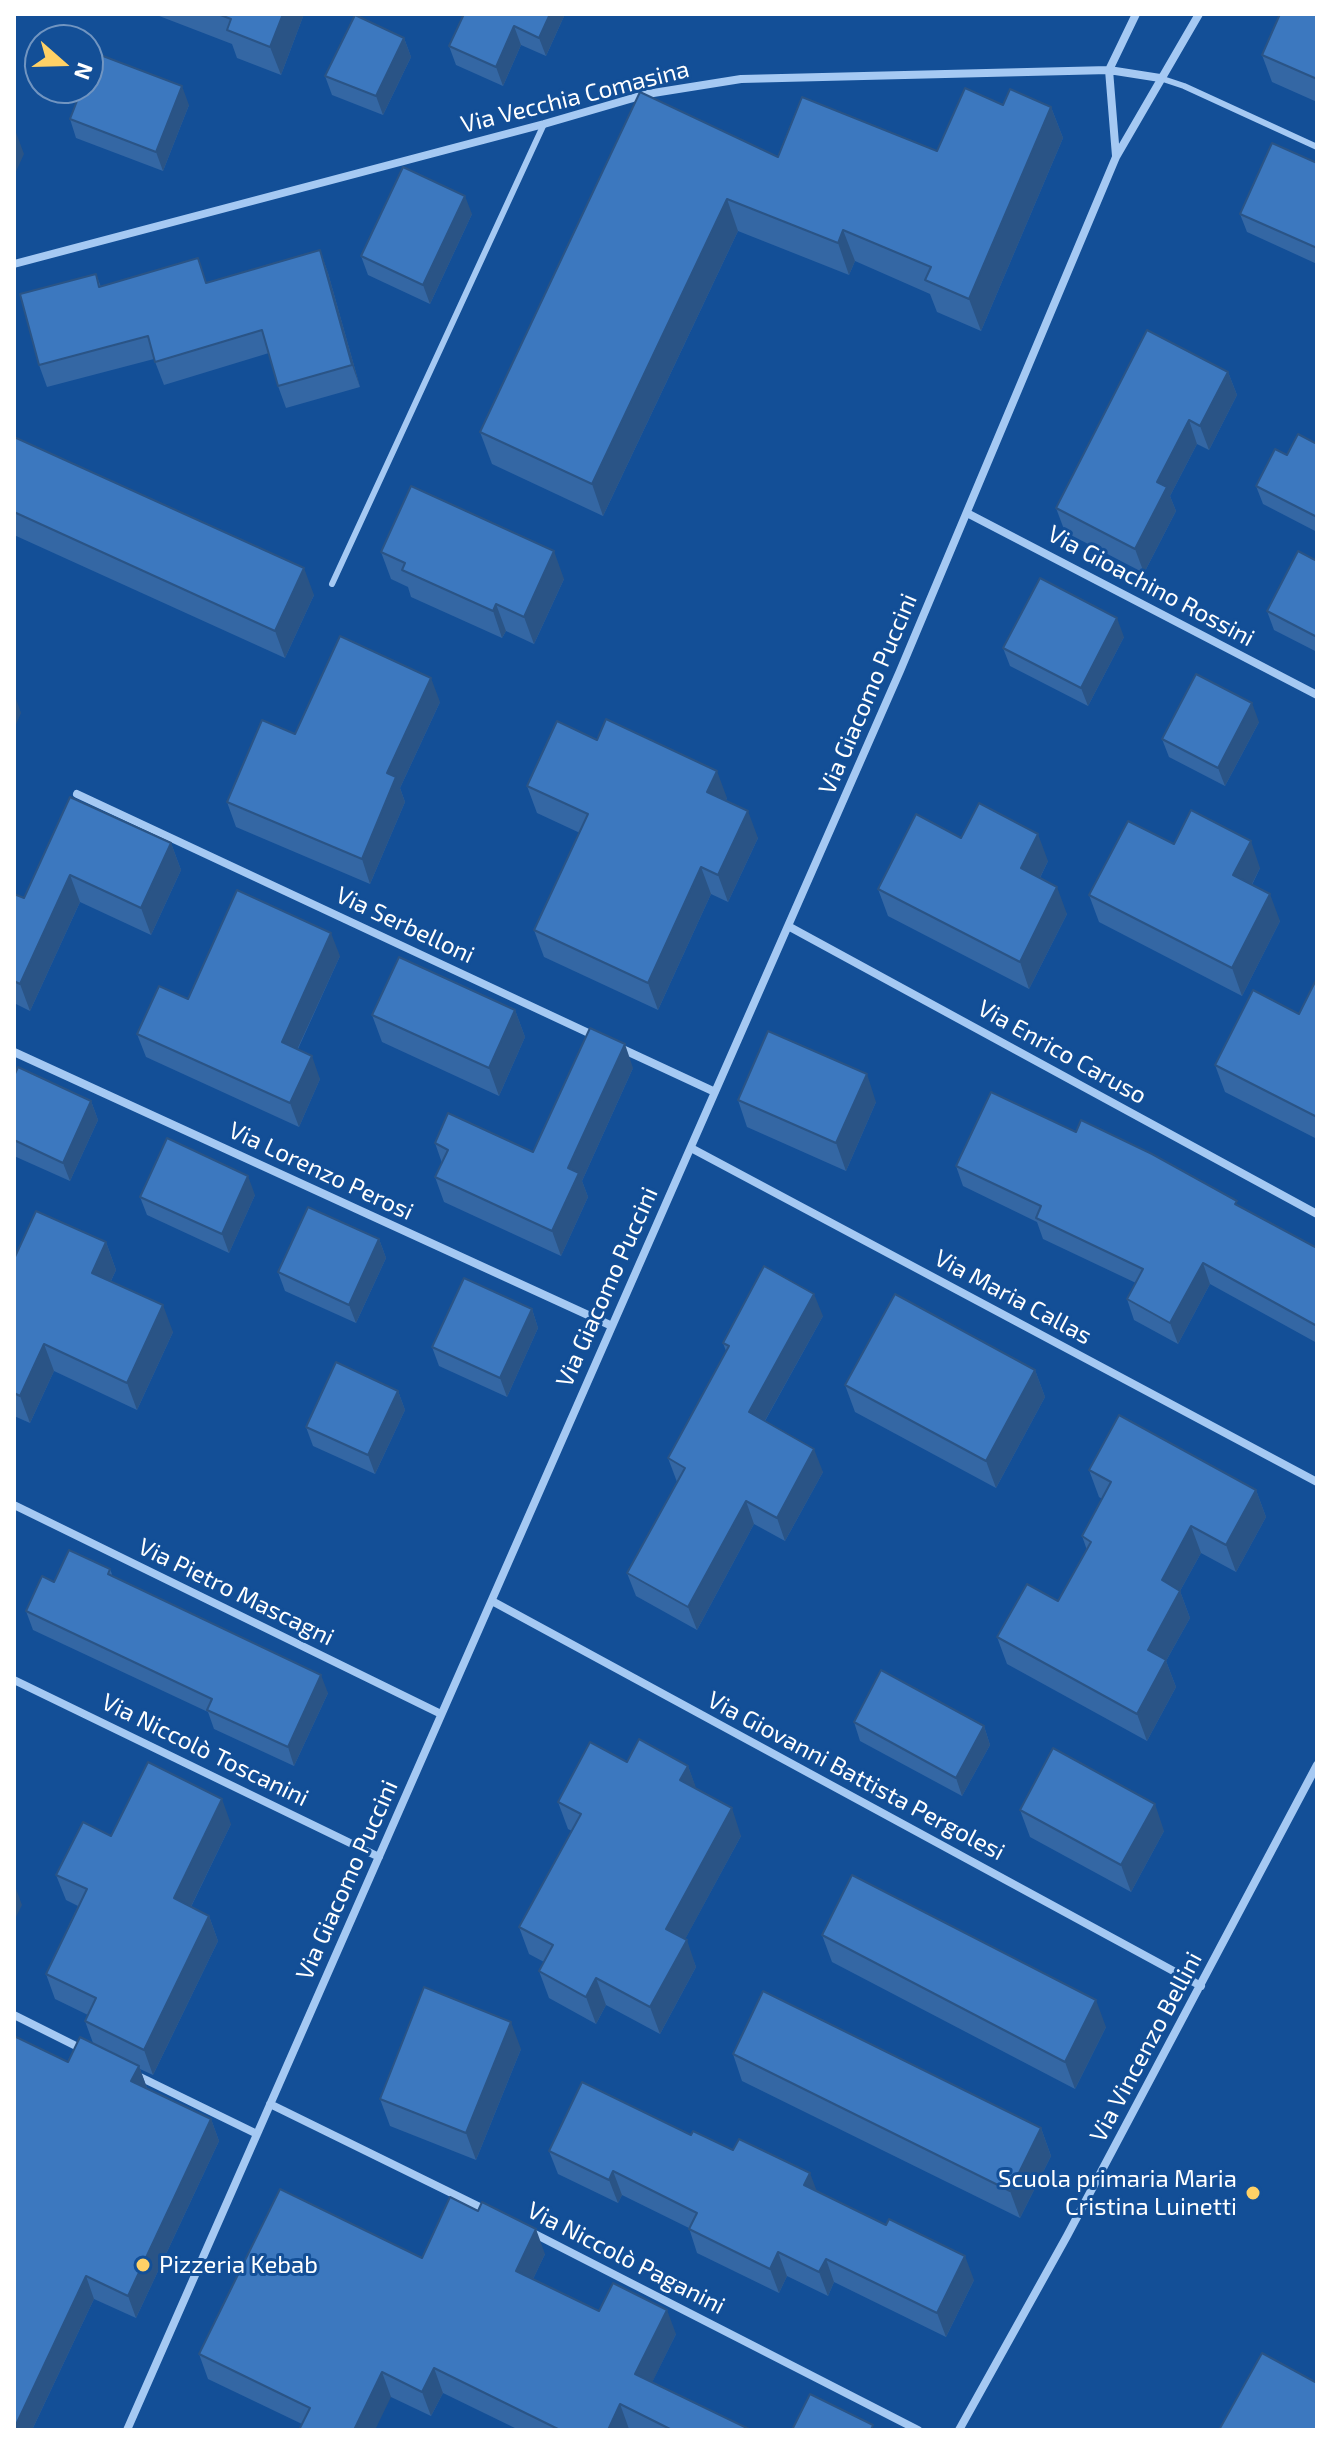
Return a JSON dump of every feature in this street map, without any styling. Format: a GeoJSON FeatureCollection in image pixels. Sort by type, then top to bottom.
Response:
{"type":"FeatureCollection","features":[{"type":"Feature","properties":{"kind":"street"},"geometry":{"type":"LineString","coordinates":[[1109,70],[1136,14]]}},
{"type":"Feature","properties":{"kind":"street","name":"Via Giacomo Puccini"},"geometry":{"type":"LineString","coordinates":[[127,2430],[788,926],[967,513],[1116,157],[1199,14]]}},
{"type":"Feature","properties":{"kind":"street","name":"Via Vecchia Comasina"},"geometry":{"type":"LineString","coordinates":[[14,264],[647,94],[741,79],[1109,70],[1160,78]]}},
{"type":"Feature","properties":{"kind":"street","name":"Via Giacomo Puccini"},"geometry":{"type":"LineString","coordinates":[[1109,70],[1116,157]]}},
{"type":"Feature","properties":{"kind":"street","name":"Via Gioachino Rossini"},"geometry":{"type":"LineString","coordinates":[[967,513],[1317,695]]}},
{"type":"Feature","properties":{"kind":"street","name":"Via Serbelloni"},"geometry":{"type":"LineString","coordinates":[[77,794],[599,1038]]}},
{"type":"Feature","properties":{"kind":"street","name":"Via Enrico Caruso"},"geometry":{"type":"LineString","coordinates":[[788,926],[1317,1214]]}},
{"type":"Feature","properties":{"kind":"street"},"geometry":{"type":"LineString","coordinates":[[614,1045],[715,1092]]}},
{"type":"Feature","properties":{"kind":"street","name":"Via Lorenzo Perosi"},"geometry":{"type":"LineString","coordinates":[[14,1052],[612,1326]]}},
{"type":"Feature","properties":{"kind":"street","name":"Via Maria Callas"},"geometry":{"type":"LineString","coordinates":[[691,1148],[1317,1482]]}},
{"type":"Feature","properties":{"kind":"street","name":"Via Pietro Mascagni"},"geometry":{"type":"LineString","coordinates":[[14,1505],[441,1714]]}},
{"type":"Feature","properties":{"kind":"street","name":"Via Giovanni Battista Pergolesi"},"geometry":{"type":"LineString","coordinates":[[492,1601],[1201,1986]]}},
{"type":"Feature","properties":{"kind":"street","name":"Via Niccolò Toscanini"},"geometry":{"type":"LineString","coordinates":[[14,1680],[379,1857]]}},
{"type":"Feature","properties":{"kind":"street","name":"Via Vincenzo Bellini"},"geometry":{"type":"LineString","coordinates":[[959,2430],[1067,2236],[1317,1765]]}},
{"type":"Feature","properties":{"kind":"street"},"geometry":{"type":"LineString","coordinates":[[14,2015],[100,2057]]}},
{"type":"Feature","properties":{"kind":"street"},"geometry":{"type":"LineString","coordinates":[[128,2071],[257,2134]]}},
{"type":"Feature","properties":{"kind":"street","name":"Via Niccolò Paganini"},"geometry":{"type":"LineString","coordinates":[[270,2104],[502,2218]]}},
{"type":"Feature","properties":{"kind":"street","name":"Via Niccolò Paganini"},"geometry":{"type":"LineString","coordinates":[[516,2225],[918,2430]]}},
{"type":"Feature","properties":{"kind":"lane"},"geometry":{"type":"LineString","coordinates":[[1160,78],[1317,147]]}},
{"type":"Feature","properties":{"kind":"lane"},"geometry":{"type":"LineString","coordinates":[[332,584],[544,124]]}},
{"type":"Feature","properties":{"kind":"building"},"geometry":{"type":"Polygon","coordinates":[[[218,14],[283,14],[270,47],[227,30],[231,19],[218,14]]]}},
{"type":"Feature","properties":{"kind":"building"},"geometry":{"type":"Polygon","coordinates":[[[464,14],[550,14],[539,38],[514,26],[496,67],[449,46],[464,14]]]}},
{"type":"Feature","properties":{"kind":"building"},"geometry":{"type":"Polygon","coordinates":[[[1280,14],[1317,14],[1317,79],[1262,55],[1280,14]]]}},
{"type":"Feature","properties":{"kind":"building"},"geometry":{"type":"Polygon","coordinates":[[[355,15],[404,38],[376,96],[325,76],[355,15]]]}},
{"type":"Feature","properties":{"kind":"building"},"geometry":{"type":"Polygon","coordinates":[[[104,56],[182,86],[156,152],[70,119],[76,104],[104,104],[104,56]]]}},
{"type":"Feature","properties":{"kind":"building"},"geometry":{"type":"Polygon","coordinates":[[[965,88],[1003,105],[1010,89],[1051,107],[969,299],[925,280],[931,267],[843,230],[838,243],[727,199],[592,484],[480,432],[640,92],[778,157],[802,97],[937,151],[965,88]]]}},
{"type":"Feature","properties":{"kind":"building"},"geometry":{"type":"Polygon","coordinates":[[[1272,143],[1317,163],[1317,248],[1240,214],[1272,143]]]}},
{"type":"Feature","properties":{"kind":"building"},"geometry":{"type":"Polygon","coordinates":[[[403,167],[465,196],[423,285],[361,256],[403,167]]]}},
{"type":"Feature","properties":{"kind":"building"},"geometry":{"type":"Polygon","coordinates":[[[320,250],[352,365],[278,386],[262,330],[155,362],[148,336],[39,365],[20,294],[96,274],[99,287],[198,258],[206,283],[320,250]]]}},
{"type":"Feature","properties":{"kind":"building"},"geometry":{"type":"Polygon","coordinates":[[[1147,330],[1228,372],[1200,426],[1189,420],[1157,482],[1167,487],[1135,549],[1056,508],[1147,330]]]}},
{"type":"Feature","properties":{"kind":"building"},"geometry":{"type":"Polygon","coordinates":[[[1298,434],[1317,444],[1317,517],[1256,486],[1275,449],[1287,455],[1298,434]]]}},
{"type":"Feature","properties":{"kind":"building"},"geometry":{"type":"Polygon","coordinates":[[[14,437],[304,568],[275,631],[14,512],[14,437]]]}},
{"type":"Feature","properties":{"kind":"building"},"geometry":{"type":"Polygon","coordinates":[[[411,486],[554,551],[524,617],[496,604],[493,611],[402,570],[405,563],[381,552],[411,486]]]}},
{"type":"Feature","properties":{"kind":"building"},"geometry":{"type":"Polygon","coordinates":[[[1298,551],[1317,561],[1317,637],[1267,611],[1298,551]]]}},
{"type":"Feature","properties":{"kind":"building"},"geometry":{"type":"Polygon","coordinates":[[[1040,578],[1117,618],[1081,688],[1003,648],[1040,578]]]}},
{"type":"Feature","properties":{"kind":"building"},"geometry":{"type":"Polygon","coordinates":[[[340,636],[431,678],[387,773],[396,777],[362,859],[227,802],[262,720],[295,734],[340,636]]]}},
{"type":"Feature","properties":{"kind":"building"},"geometry":{"type":"Polygon","coordinates":[[[1196,674],[1252,703],[1218,768],[1162,739],[1196,674]]]}},
{"type":"Feature","properties":{"kind":"building"},"geometry":{"type":"Polygon","coordinates":[[[606,719],[717,771],[707,792],[748,811],[718,875],[701,867],[648,983],[534,930],[588,814],[527,786],[557,721],[597,740],[606,719]]]}},
{"type":"Feature","properties":{"kind":"building"},"geometry":{"type":"Polygon","coordinates":[[[70,797],[171,843],[141,908],[70,875],[20,984],[14,981],[14,894],[24,898],[70,797]]]}},
{"type":"Feature","properties":{"kind":"building"},"geometry":{"type":"Polygon","coordinates":[[[979,803],[1038,834],[1021,868],[1057,887],[1020,962],[878,889],[916,814],[961,838],[979,803]]]}},
{"type":"Feature","properties":{"kind":"building"},"geometry":{"type":"Polygon","coordinates":[[[1191,810],[1251,841],[1233,875],[1270,894],[1232,968],[1089,895],[1128,821],[1174,844],[1191,810]]]}},
{"type":"Feature","properties":{"kind":"building"},"geometry":{"type":"Polygon","coordinates":[[[237,890],[331,933],[282,1042],[312,1056],[290,1103],[137,1034],[159,986],[188,999],[237,890]]]}},
{"type":"Feature","properties":{"kind":"building"},"geometry":{"type":"Polygon","coordinates":[[[399,957],[515,1010],[489,1068],[372,1015],[399,957]]]}},
{"type":"Feature","properties":{"kind":"building"},"geometry":{"type":"Polygon","coordinates":[[[1316,980],[1317,1117],[1215,1065],[1253,990],[1299,1014],[1316,980]]]}},
{"type":"Feature","properties":{"kind":"building"},"geometry":{"type":"Polygon","coordinates":[[[590,1028],[625,1044],[568,1168],[579,1173],[552,1231],[435,1177],[448,1150],[435,1143],[448,1113],[533,1152],[590,1028]]]}},
{"type":"Feature","properties":{"kind":"building"},"geometry":{"type":"Polygon","coordinates":[[[768,1031],[867,1074],[836,1143],[738,1100],[768,1031]]]}},
{"type":"Feature","properties":{"kind":"building"},"geometry":{"type":"Polygon","coordinates":[[[18,1067],[91,1101],[63,1163],[14,1140],[14,1076],[18,1067]]]}},
{"type":"Feature","properties":{"kind":"building"},"geometry":{"type":"Polygon","coordinates":[[[991,1092],[1076,1132],[1081,1120],[1152,1154],[1317,1248],[1317,1326],[1203,1263],[1170,1323],[1127,1299],[1143,1269],[1036,1218],[1041,1206],[956,1166],[991,1092]]]}},
{"type":"Feature","properties":{"kind":"building"},"geometry":{"type":"Polygon","coordinates":[[[167,1138],[248,1176],[222,1234],[140,1197],[167,1138]]]}},
{"type":"Feature","properties":{"kind":"building"},"geometry":{"type":"Polygon","coordinates":[[[308,1207],[379,1239],[349,1305],[278,1272],[308,1207]]]}},
{"type":"Feature","properties":{"kind":"building"},"geometry":{"type":"Polygon","coordinates":[[[36,1211],[106,1242],[92,1273],[163,1305],[127,1383],[44,1344],[20,1396],[14,1393],[14,1259],[36,1211]]]}},
{"type":"Feature","properties":{"kind":"building"},"geometry":{"type":"Polygon","coordinates":[[[764,1266],[814,1294],[749,1412],[814,1449],[777,1518],[746,1501],[688,1607],[627,1573],[685,1468],[668,1458],[729,1346],[723,1343],[764,1266]]]}},
{"type":"Feature","properties":{"kind":"building"},"geometry":{"type":"Polygon","coordinates":[[[464,1278],[532,1309],[500,1378],[432,1347],[464,1278]]]}},
{"type":"Feature","properties":{"kind":"building"},"geometry":{"type":"Polygon","coordinates":[[[895,1294],[1035,1370],[986,1461],[845,1385],[895,1294]]]}},
{"type":"Feature","properties":{"kind":"building"},"geometry":{"type":"Polygon","coordinates":[[[336,1362],[398,1391],[368,1455],[306,1427],[336,1362]]]}},
{"type":"Feature","properties":{"kind":"building"},"geometry":{"type":"Polygon","coordinates":[[[1119,1415],[1256,1490],[1226,1545],[1191,1526],[1162,1580],[1180,1591],[1148,1650],[1166,1660],[1137,1714],[997,1637],[1027,1584],[1058,1601],[1091,1542],[1082,1536],[1111,1482],[1089,1470],[1119,1415]]]}},
{"type":"Feature","properties":{"kind":"building"},"geometry":{"type":"Polygon","coordinates":[[[69,1550],[110,1569],[108,1574],[321,1675],[288,1747],[207,1710],[212,1699],[26,1611],[42,1576],[54,1582],[69,1550]]]}},
{"type":"Feature","properties":{"kind":"building"},"geometry":{"type":"Polygon","coordinates":[[[881,1670],[984,1726],[956,1778],[854,1722],[881,1670]]]}},
{"type":"Feature","properties":{"kind":"building"},"geometry":{"type":"Polygon","coordinates":[[[639,1739],[688,1766],[680,1780],[732,1808],[666,1929],[687,1940],[650,2007],[596,1978],[586,1997],[539,1971],[553,1945],[519,1927],[581,1814],[558,1802],[590,1742],[627,1762],[639,1739]]]}},
{"type":"Feature","properties":{"kind":"building"},"geometry":{"type":"Polygon","coordinates":[[[1053,1748],[1155,1804],[1121,1865],[1020,1810],[1053,1748]]]}},
{"type":"Feature","properties":{"kind":"building"},"geometry":{"type":"Polygon","coordinates":[[[148,1762],[222,1799],[174,1898],[209,1916],[144,2050],[85,2021],[96,1998],[46,1974],[87,1889],[56,1875],[83,1822],[111,1836],[148,1762]]]}},
{"type":"Feature","properties":{"kind":"building"},"geometry":{"type":"Polygon","coordinates":[[[852,1875],[1096,2000],[1065,2062],[822,1935],[852,1875]]]}},
{"type":"Feature","properties":{"kind":"building"},"geometry":{"type":"Polygon","coordinates":[[[424,1987],[511,2022],[466,2133],[380,2099],[424,1987]]]}},
{"type":"Feature","properties":{"kind":"building"},"geometry":{"type":"Polygon","coordinates":[[[763,1991],[1041,2128],[1010,2191],[733,2054],[763,1991]]]}},
{"type":"Feature","properties":{"kind":"building"},"geometry":{"type":"Polygon","coordinates":[[[14,2036],[68,2062],[80,2037],[139,2066],[131,2081],[211,2119],[128,2296],[86,2276],[14,2429],[14,2036]]]}},
{"type":"Feature","properties":{"kind":"building"},"geometry":{"type":"Polygon","coordinates":[[[582,2082],[691,2135],[693,2131],[733,2150],[739,2139],[810,2173],[804,2185],[886,2225],[889,2219],[965,2256],[937,2313],[826,2259],[819,2272],[778,2252],[770,2269],[689,2229],[697,2213],[613,2171],[609,2180],[549,2151],[582,2082]]]}},
{"type":"Feature","properties":{"kind":"building"},"geometry":{"type":"Polygon","coordinates":[[[280,2189],[422,2258],[450,2197],[478,2211],[482,2202],[536,2229],[516,2271],[599,2311],[613,2283],[667,2310],[635,2374],[751,2430],[672,2430],[620,2404],[608,2430],[560,2430],[434,2368],[422,2392],[382,2372],[354,2430],[299,2430],[310,2408],[199,2354],[280,2189]]]}},
{"type":"Feature","properties":{"kind":"building"},"geometry":{"type":"Polygon","coordinates":[[[1262,2353],[1317,2383],[1317,2430],[1219,2430],[1262,2353]]]}},
{"type":"Feature","properties":{"kind":"building"},"geometry":{"type":"Polygon","coordinates":[[[810,2394],[873,2425],[871,2430],[792,2430],[810,2394]]]}},
{"type":"Feature","properties":{"kind":"place","name":"Scuola primaria Maria Cristina Luinetti"},"geometry":{"type":"Point","coordinates":[1253,2193]}},
{"type":"Feature","properties":{"kind":"place","name":"Pizzeria Kebab"},"geometry":{"type":"Point","coordinates":[143,2265]}}]}
